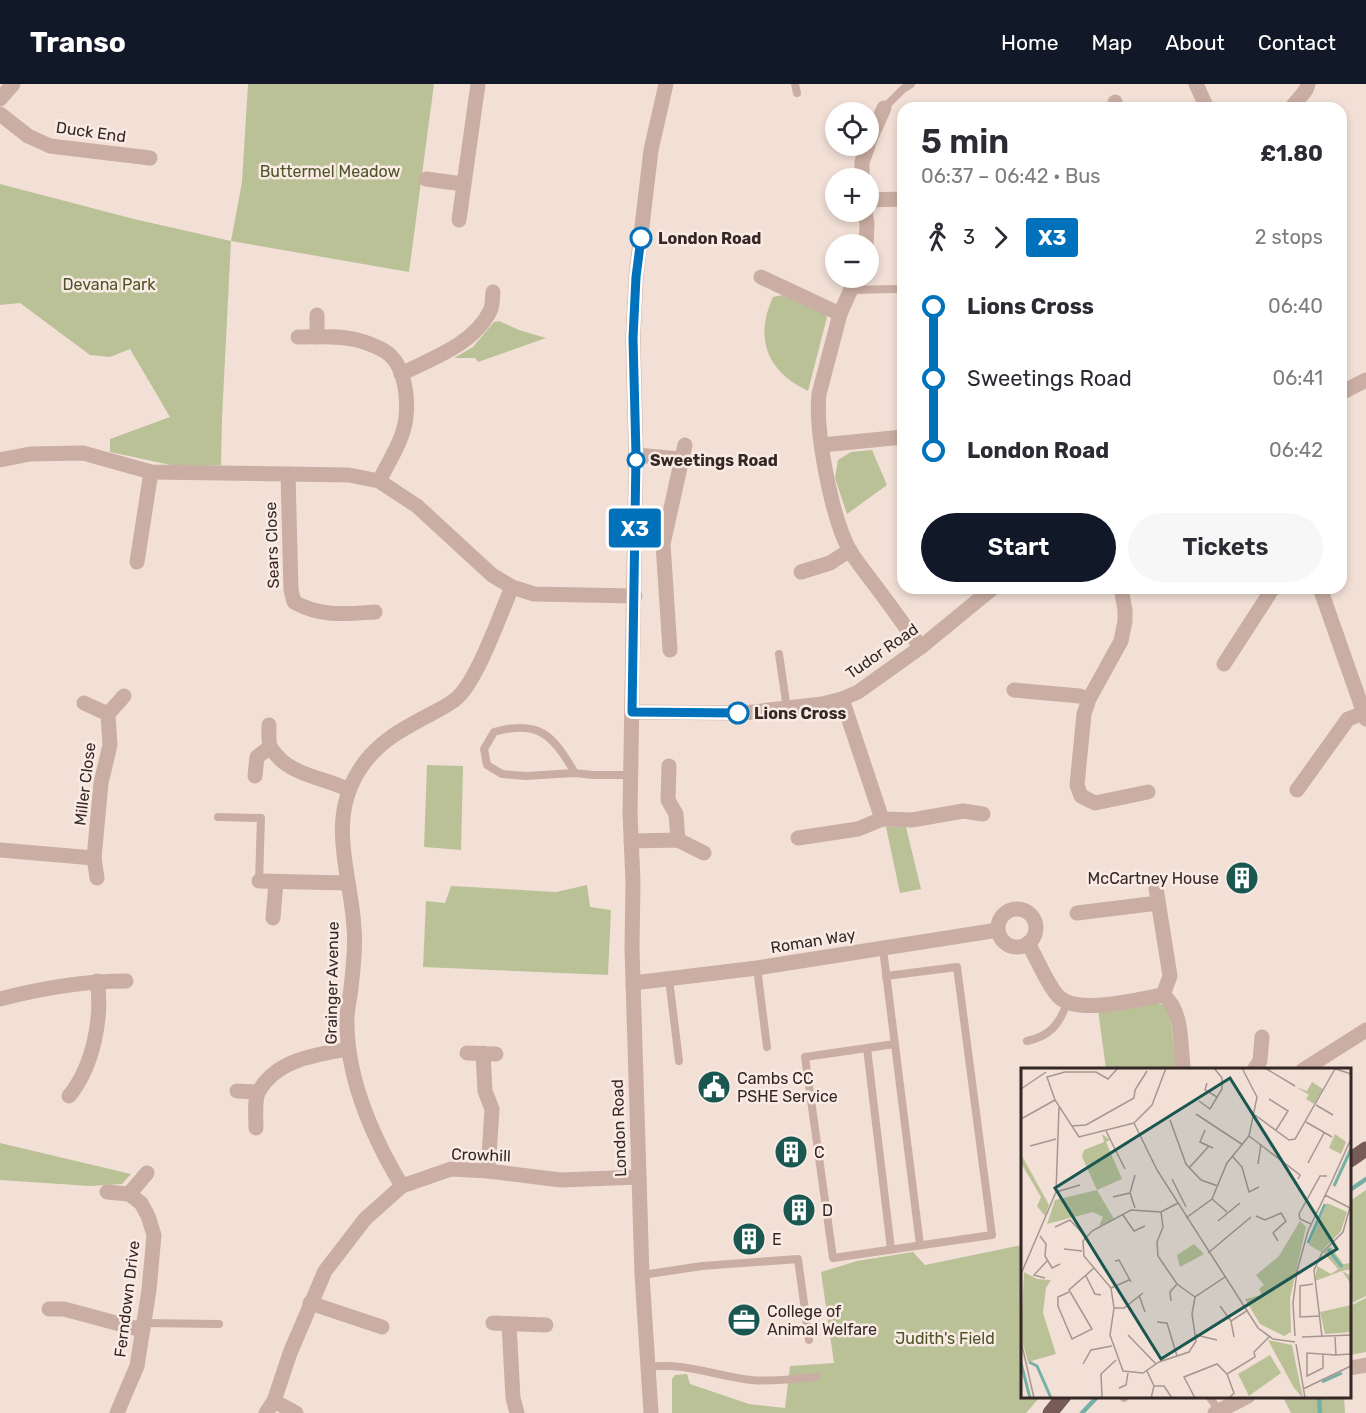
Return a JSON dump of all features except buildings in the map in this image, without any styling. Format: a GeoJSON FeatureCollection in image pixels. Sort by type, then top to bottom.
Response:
{"type":"FeatureCollection","features":[{"type":"Feature","properties":{"kind":"main road"},"geometry":{"type":"LineString","coordinates":[[1351,1159],[1366,1149]]}},
{"type":"Feature","properties":{"kind":"main road"},"geometry":{"type":"LineString","coordinates":[[1050,1413],[1062,1398]]}},
{"type":"Feature","properties":{"kind":"street"},"geometry":{"type":"LineString","coordinates":[[0,99],[13,84]]}},
{"type":"Feature","properties":{"kind":"street"},"geometry":{"type":"LineString","coordinates":[[459,220],[478,84]]}},
{"type":"Feature","properties":{"kind":"street","name":"London Road"},"geometry":{"type":"LineString","coordinates":[[651,1413],[642,1275],[633,982],[631,775],[636,455],[633,338],[636,277],[651,150],[666,84]]}},
{"type":"Feature","properties":{"kind":"street"},"geometry":{"type":"LineString","coordinates":[[1196,84],[1204,102]]}},
{"type":"Feature","properties":{"kind":"street"},"geometry":{"type":"LineString","coordinates":[[1296,102],[1308,84]]}},
{"type":"Feature","properties":{"kind":"street","name":"Duck End"},"geometry":{"type":"LineString","coordinates":[[0,114],[28,136],[50,146],[150,158]]}},
{"type":"Feature","properties":{"kind":"street"},"geometry":{"type":"LineString","coordinates":[[426,179],[463,184]]}},
{"type":"Feature","properties":{"kind":"street"},"geometry":{"type":"LineString","coordinates":[[879,200],[897,199]]}},
{"type":"Feature","properties":{"kind":"street"},"geometry":{"type":"LineString","coordinates":[[761,277],[840,314]]}},
{"type":"Feature","properties":{"kind":"street"},"geometry":{"type":"LineString","coordinates":[[851,288],[840,314],[819,394],[822,445],[834,506],[850,550],[921,647]]}},
{"type":"Feature","properties":{"kind":"street"},"geometry":{"type":"LineString","coordinates":[[401,374],[446,352],[474,333],[495,311],[493,292]]}},
{"type":"Feature","properties":{"kind":"street"},"geometry":{"type":"LineString","coordinates":[[317,315],[317,337]]}},
{"type":"Feature","properties":{"kind":"street"},"geometry":{"type":"LineString","coordinates":[[297,337],[355,339],[375,346],[391,356],[401,374],[406,393],[406,418],[398,442],[379,481]]}},
{"type":"Feature","properties":{"kind":"street"},"geometry":{"type":"LineString","coordinates":[[1347,390],[1366,380]]}},
{"type":"Feature","properties":{"kind":"street"},"geometry":{"type":"LineString","coordinates":[[822,445],[897,438]]}},
{"type":"Feature","properties":{"kind":"street"},"geometry":{"type":"LineString","coordinates":[[636,455],[682,452],[663,544],[670,650]]}},
{"type":"Feature","properties":{"kind":"street"},"geometry":{"type":"LineString","coordinates":[[0,460],[30,454],[83,453],[151,472],[349,475],[379,481],[417,506],[492,575],[512,587],[534,594],[635,597]]}},
{"type":"Feature","properties":{"kind":"street"},"geometry":{"type":"LineString","coordinates":[[137,562],[151,472]]}},
{"type":"Feature","properties":{"kind":"street","name":"Sears Close"},"geometry":{"type":"LineString","coordinates":[[288,474],[291,590],[294,602],[306,609],[334,615],[375,612]]}},
{"type":"Feature","properties":{"kind":"street"},"geometry":{"type":"LineString","coordinates":[[801,572],[830,563],[850,550]]}},
{"type":"Feature","properties":{"kind":"street","name":"Grainger Avenue"},"geometry":{"type":"LineString","coordinates":[[402,1186],[381,1152],[354,1076],[348,1049],[347,1017],[354,929],[341,825],[349,790],[360,768],[380,745],[458,698],[470,682],[512,587]]}},
{"type":"Feature","properties":{"kind":"street","name":"Tudor Road"},"geometry":{"type":"LineString","coordinates":[[632,712],[744,713],[822,704],[842,699],[858,692],[921,647],[986,594]]}},
{"type":"Feature","properties":{"kind":"street"},"geometry":{"type":"LineString","coordinates":[[1122,594],[1125,621],[1121,641],[1089,699],[1084,714],[1077,785],[1081,796],[1095,803],[1148,792]]}},
{"type":"Feature","properties":{"kind":"street"},"geometry":{"type":"LineString","coordinates":[[1224,664],[1270,594]]}},
{"type":"Feature","properties":{"kind":"street"},"geometry":{"type":"LineString","coordinates":[[1297,790],[1348,719],[1365,716],[1322,594]]}},
{"type":"Feature","properties":{"kind":"street"},"geometry":{"type":"LineString","coordinates":[[1014,690],[1080,696],[1089,699]]}},
{"type":"Feature","properties":{"kind":"street"},"geometry":{"type":"LineString","coordinates":[[84,703],[108,714],[124,696]]}},
{"type":"Feature","properties":{"kind":"street"},"geometry":{"type":"LineString","coordinates":[[842,699],[882,819]]}},
{"type":"Feature","properties":{"kind":"street","name":"Miller Close"},"geometry":{"type":"LineString","coordinates":[[97,878],[94,858],[101,783],[110,745],[108,714]]}},
{"type":"Feature","properties":{"kind":"street"},"geometry":{"type":"LineString","coordinates":[[269,725],[270,747],[283,762],[307,775],[335,782],[349,790]]}},
{"type":"Feature","properties":{"kind":"street"},"geometry":{"type":"LineString","coordinates":[[255,776],[257,757],[270,747]]}},
{"type":"Feature","properties":{"kind":"street"},"geometry":{"type":"LineString","coordinates":[[669,766],[668,800],[676,814],[678,840]]}},
{"type":"Feature","properties":{"kind":"street"},"geometry":{"type":"LineString","coordinates":[[798,838],[858,829],[882,819],[912,820],[963,811],[983,814]]}},
{"type":"Feature","properties":{"kind":"street"},"geometry":{"type":"LineString","coordinates":[[631,841],[678,840],[704,853]]}},
{"type":"Feature","properties":{"kind":"street"},"geometry":{"type":"LineString","coordinates":[[0,850],[94,858]]}},
{"type":"Feature","properties":{"kind":"street"},"geometry":{"type":"LineString","coordinates":[[259,881],[347,883]]}},
{"type":"Feature","properties":{"kind":"street"},"geometry":{"type":"LineString","coordinates":[[273,918],[276,882]]}},
{"type":"Feature","properties":{"kind":"street"},"geometry":{"type":"LineString","coordinates":[[1077,913],[1157,896],[1170,976],[1163,995]]}},
{"type":"Feature","properties":{"kind":"street"},"geometry":{"type":"LineString","coordinates":[[1015,909],[1026,911],[1034,920],[1036,928],[1033,939],[1017,947],[1011,946],[1000,937],[998,930],[1000,919],[1005,913],[1015,909]]}},
{"type":"Feature","properties":{"kind":"street","name":"Roman Way"},"geometry":{"type":"LineString","coordinates":[[633,982],[757,968],[998,930]]}},
{"type":"Feature","properties":{"kind":"street"},"geometry":{"type":"LineString","coordinates":[[1028,943],[1058,996],[1067,1003],[1080,1006],[1095,1005],[1163,995],[1172,1002],[1177,1015],[1182,1068]]}},
{"type":"Feature","properties":{"kind":"street"},"geometry":{"type":"LineString","coordinates":[[69,1096],[86,1086],[96,1034],[99,997],[97,981]]}},
{"type":"Feature","properties":{"kind":"street"},"geometry":{"type":"LineString","coordinates":[[0,999],[40,988],[97,981],[126,981]]}},
{"type":"Feature","properties":{"kind":"street"},"geometry":{"type":"LineString","coordinates":[[1306,1068],[1366,1030]]}},
{"type":"Feature","properties":{"kind":"street"},"geometry":{"type":"LineString","coordinates":[[1255,1068],[1260,1061],[1262,1036]]}},
{"type":"Feature","properties":{"kind":"street"},"geometry":{"type":"LineString","coordinates":[[256,1128],[257,1092],[279,1068],[307,1057],[348,1049]]}},
{"type":"Feature","properties":{"kind":"street"},"geometry":{"type":"LineString","coordinates":[[467,1053],[490,1053],[485,1090],[492,1109],[488,1171]]}},
{"type":"Feature","properties":{"kind":"street"},"geometry":{"type":"LineString","coordinates":[[237,1091],[257,1092]]}},
{"type":"Feature","properties":{"kind":"street","name":"Crowhill"},"geometry":{"type":"LineString","coordinates":[[270,1407],[325,1270],[365,1219],[402,1186],[451,1169],[561,1180],[639,1177]]}},
{"type":"Feature","properties":{"kind":"street"},"geometry":{"type":"LineString","coordinates":[[107,1192],[129,1194],[147,1173]]}},
{"type":"Feature","properties":{"kind":"street","name":"Ferndown Drive"},"geometry":{"type":"LineString","coordinates":[[117,1413],[137,1366],[149,1290],[153,1235],[148,1216],[141,1203],[129,1194]]}},
{"type":"Feature","properties":{"kind":"street"},"geometry":{"type":"LineString","coordinates":[[310,1303],[382,1327]]}},
{"type":"Feature","properties":{"kind":"street"},"geometry":{"type":"LineString","coordinates":[[49,1309],[64,1310],[142,1327]]}},
{"type":"Feature","properties":{"kind":"street"},"geometry":{"type":"LineString","coordinates":[[493,1323],[546,1325]]}},
{"type":"Feature","properties":{"kind":"street"},"geometry":{"type":"LineString","coordinates":[[509,1324],[513,1398],[517,1413]]}},
{"type":"Feature","properties":{"kind":"street"},"geometry":{"type":"LineString","coordinates":[[1351,1368],[1366,1365]]}},
{"type":"Feature","properties":{"kind":"street"},"geometry":{"type":"LineString","coordinates":[[1224,1410],[1245,1398]]}},
{"type":"Feature","properties":{"kind":"street"},"geometry":{"type":"LineString","coordinates":[[270,1407],[296,1413]]}},
{"type":"Feature","properties":{"kind":"lane"},"geometry":{"type":"LineString","coordinates":[[879,111],[911,84]]}},
{"type":"Feature","properties":{"kind":"lane"},"geometry":{"type":"LineString","coordinates":[[879,287],[895,289]]}},
{"type":"Feature","properties":{"kind":"lane"},"geometry":{"type":"LineString","coordinates":[[779,654],[787,709]]}},
{"type":"Feature","properties":{"kind":"lane"},"geometry":{"type":"LineString","coordinates":[[575,773],[559,746],[539,730],[514,726],[494,732],[484,749],[487,765],[502,774],[525,776],[575,773],[631,775]]}},
{"type":"Feature","properties":{"kind":"lane"},"geometry":{"type":"LineString","coordinates":[[218,817],[261,818],[259,881]]}},
{"type":"Feature","properties":{"kind":"lane"},"geometry":{"type":"LineString","coordinates":[[883,949],[920,1245]]}},
{"type":"Feature","properties":{"kind":"lane"},"geometry":{"type":"LineString","coordinates":[[886,976],[957,967],[992,1235],[833,1258],[805,1057],[895,1044]]}},
{"type":"Feature","properties":{"kind":"lane"},"geometry":{"type":"LineString","coordinates":[[757,968],[767,1047]]}},
{"type":"Feature","properties":{"kind":"lane"},"geometry":{"type":"LineString","coordinates":[[669,979],[679,1062]]}},
{"type":"Feature","properties":{"kind":"lane"},"geometry":{"type":"LineString","coordinates":[[1026,1041],[1043,1037],[1061,1018],[1067,1003]]}},
{"type":"Feature","properties":{"kind":"lane"},"geometry":{"type":"LineString","coordinates":[[867,1048],[891,1249]]}},
{"type":"Feature","properties":{"kind":"lane"},"geometry":{"type":"LineString","coordinates":[[642,1275],[702,1266],[798,1259],[809,1340]]}},
{"type":"Feature","properties":{"kind":"lane"},"geometry":{"type":"LineString","coordinates":[[142,1327],[219,1324]]}},
{"type":"Feature","properties":{"kind":"lane"},"geometry":{"type":"LineString","coordinates":[[649,1366],[668,1365],[751,1380],[779,1381],[816,1377]]}},
{"type":"Feature","properties":{"kind":"lane"},"geometry":{"type":"LineString","coordinates":[[1211,1398],[1224,1410]]}},
{"type":"Feature","properties":{"kind":"green space","name":"Buttermel Meadow"},"geometry":{"type":"Polygon","coordinates":[[[248,84],[434,84],[409,272],[231,241],[242,182],[248,84]]]}},
{"type":"Feature","properties":{"kind":"green space","name":"Devana Park"},"geometry":{"type":"Polygon","coordinates":[[[0,184],[134,219],[231,241],[221,465],[180,467],[110,452],[110,439],[170,417],[130,349],[110,357],[90,355],[20,303],[0,305],[0,184]]]}},
{"type":"Feature","properties":{"kind":"green space"},"geometry":{"type":"Polygon","coordinates":[[[783,295],[823,312],[827,317],[808,391],[783,374],[774,364],[768,352],[765,340],[767,312],[773,297],[783,295]]]}},
{"type":"Feature","properties":{"kind":"green space"},"geometry":{"type":"Polygon","coordinates":[[[499,321],[546,338],[478,362],[475,358],[454,358],[473,347],[494,322],[499,321]]]}},
{"type":"Feature","properties":{"kind":"green space"},"geometry":{"type":"Polygon","coordinates":[[[872,450],[887,485],[847,514],[835,478],[838,460],[851,452],[872,450]]]}},
{"type":"Feature","properties":{"kind":"green space"},"geometry":{"type":"Polygon","coordinates":[[[427,765],[463,766],[461,850],[424,847],[427,765]]]}},
{"type":"Feature","properties":{"kind":"green space"},"geometry":{"type":"Polygon","coordinates":[[[886,827],[906,827],[921,889],[900,893],[886,827]]]}},
{"type":"Feature","properties":{"kind":"green space"},"geometry":{"type":"Polygon","coordinates":[[[587,885],[590,907],[611,910],[608,975],[423,967],[426,901],[445,903],[451,886],[556,892],[587,885]]]}},
{"type":"Feature","properties":{"kind":"green space"},"geometry":{"type":"Polygon","coordinates":[[[1157,1003],[1164,1005],[1169,1011],[1176,1068],[1106,1068],[1098,1010],[1157,1003]]]}},
{"type":"Feature","properties":{"kind":"green space"},"geometry":{"type":"Polygon","coordinates":[[[0,1143],[131,1174],[122,1184],[90,1186],[0,1180],[0,1143]]]}},
{"type":"Feature","properties":{"kind":"green space"},"geometry":{"type":"Polygon","coordinates":[[[1366,1190],[1366,1296],[1351,1304],[1351,1200],[1366,1190]]]}},
{"type":"Feature","properties":{"kind":"green space","name":"Judith's Field"},"geometry":{"type":"Polygon","coordinates":[[[1021,1245],[1021,1398],[1039,1398],[1026,1413],[672,1413],[672,1379],[675,1375],[687,1374],[690,1384],[749,1404],[785,1408],[790,1366],[834,1363],[821,1272],[857,1261],[913,1252],[925,1265],[1021,1245]]]}},
{"type":"Feature","properties":{"kind":"green space"},"geometry":{"type":"Polygon","coordinates":[[[1366,1298],[1366,1352],[1351,1355],[1351,1306],[1366,1298]]]}},
{"type":"Feature","properties":{"kind":"green space"},"geometry":{"type":"Polygon","coordinates":[[[1284,1398],[1344,1398],[1345,1413],[1291,1413],[1284,1398]]]}},
{"type":"Feature","properties":{"kind":"waterway"},"geometry":{"type":"LineString","coordinates":[[1351,1189],[1366,1179]]}},
{"type":"Feature","properties":{"kind":"waterway"},"geometry":{"type":"LineString","coordinates":[[1082,1413],[1096,1398]]}},
{"type":"Feature","properties":{"kind":"waterway"},"geometry":{"type":"LineString","coordinates":[[1319,1398],[1320,1413]]}},
{"type":"Feature","properties":{"kind":"bus line","name":"X3"},"geometry":{"type":"LineString","coordinates":[[641,238],[636,277],[633,338],[636,455],[632,712],[738,713]]}},
{"type":"Feature","properties":{"kind":"place","name":"London Road"},"geometry":{"type":"Point","coordinates":[641,238]}},
{"type":"Feature","properties":{"kind":"place","name":"Sweetings Road"},"geometry":{"type":"Point","coordinates":[636,460]}},
{"type":"Feature","properties":{"kind":"place","name":"Lions Cross"},"geometry":{"type":"Point","coordinates":[738,713]}},
{"type":"Feature","properties":{"kind":"place","name":"McCartney House"},"geometry":{"type":"Point","coordinates":[1242,878]}},
{"type":"Feature","properties":{"kind":"place","name":"Cambs CC PSHE Service"},"geometry":{"type":"Point","coordinates":[714,1087]}},
{"type":"Feature","properties":{"kind":"place","name":"C"},"geometry":{"type":"Point","coordinates":[791,1152]}},
{"type":"Feature","properties":{"kind":"place","name":"D"},"geometry":{"type":"Point","coordinates":[799,1210]}},
{"type":"Feature","properties":{"kind":"place","name":"E"},"geometry":{"type":"Point","coordinates":[749,1239]}},
{"type":"Feature","properties":{"kind":"place","name":"College of Animal Welfare"},"geometry":{"type":"Point","coordinates":[744,1320]}}]}
